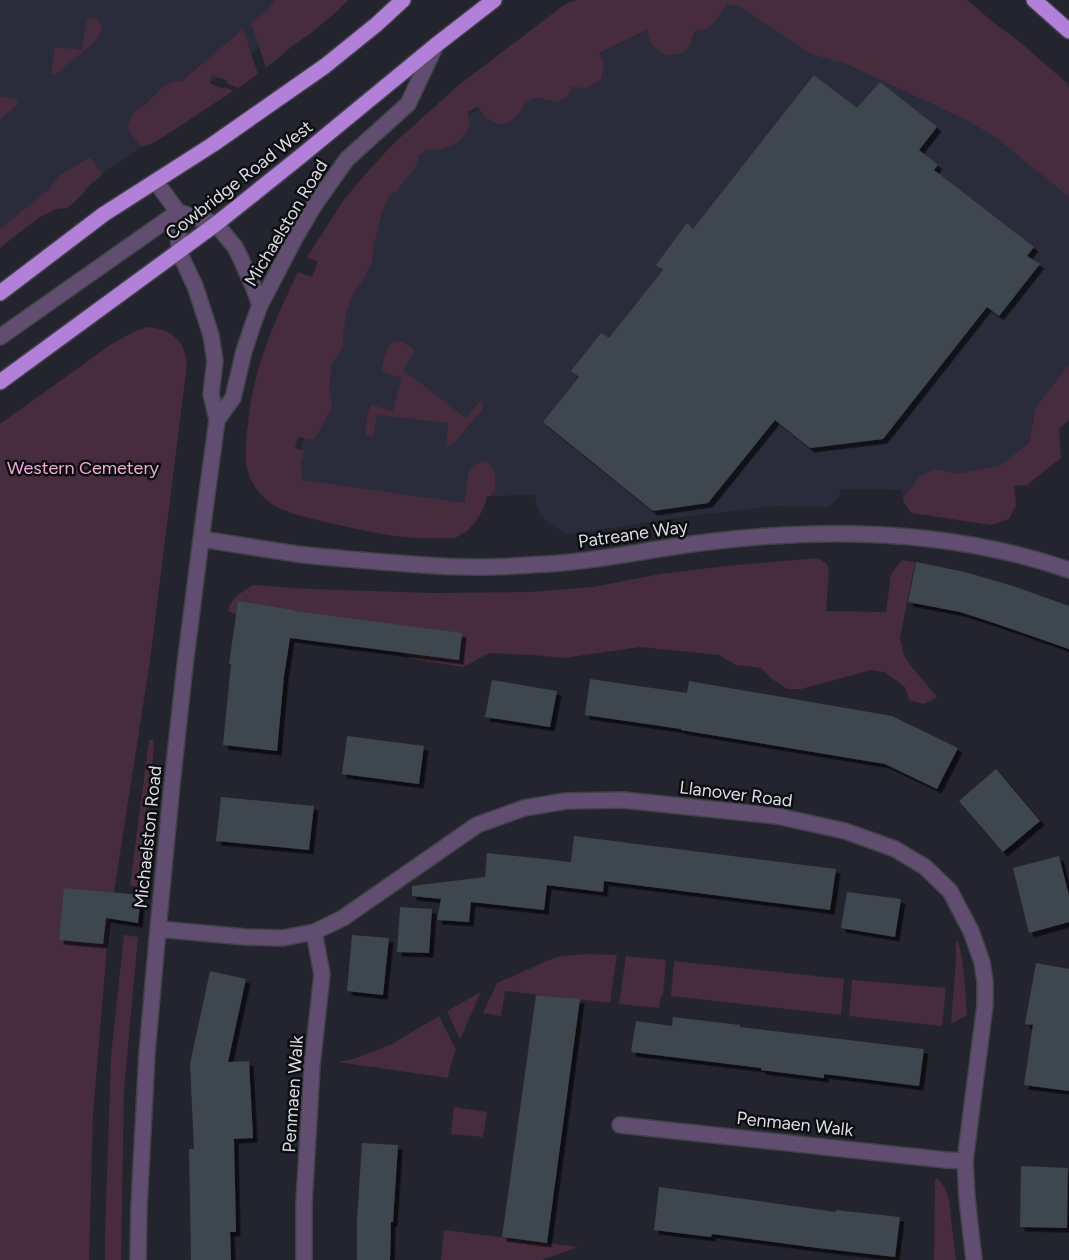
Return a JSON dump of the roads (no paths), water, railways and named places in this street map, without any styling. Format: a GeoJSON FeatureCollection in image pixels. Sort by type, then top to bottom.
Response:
{"type":"FeatureCollection","features":[{"type":"Feature","properties":{"kind":"highway"},"geometry":{"type":"LineString","coordinates":[[0,293],[104,214],[212,146],[325,66],[377,24],[403,0]]}},
{"type":"Feature","properties":{"kind":"highway","name":"Cowbridge Road West"},"geometry":{"type":"LineString","coordinates":[[0,382],[216,224],[494,0]]}},
{"type":"Feature","properties":{"kind":"highway"},"geometry":{"type":"LineString","coordinates":[[1034,0],[1069,31]]}},
{"type":"Feature","properties":{"kind":"street","name":"Michaelston Road"},"geometry":{"type":"LineString","coordinates":[[217,420],[234,398],[244,351],[260,305],[294,240],[347,159],[408,104],[436,45]]}},
{"type":"Feature","properties":{"kind":"street"},"geometry":{"type":"LineString","coordinates":[[156,182],[178,212],[216,224]]}},
{"type":"Feature","properties":{"kind":"street","name":"Michaelston Road"},"geometry":{"type":"LineString","coordinates":[[138,1260],[147,1053],[158,929],[175,754],[217,420],[212,394],[215,361],[211,335],[195,286],[178,252],[178,212]]}},
{"type":"Feature","properties":{"kind":"street","name":"Cowbridge Road West"},"geometry":{"type":"LineString","coordinates":[[0,337],[178,212]]}},
{"type":"Feature","properties":{"kind":"street","name":"Michaelston Road"},"geometry":{"type":"LineString","coordinates":[[216,224],[240,257],[260,305]]}},
{"type":"Feature","properties":{"kind":"street","name":"Patreane Way"},"geometry":{"type":"LineString","coordinates":[[201,538],[299,554],[414,564],[483,567],[550,564],[608,558],[706,542],[762,536],[873,534],[918,537],[976,545],[1013,553],[1069,570]]}},
{"type":"Feature","properties":{"kind":"street","name":"Llanover Road"},"geometry":{"type":"LineString","coordinates":[[158,929],[245,938],[283,938],[314,932],[343,918],[477,825],[524,808],[566,801],[623,800],[777,816],[845,831],[895,849],[925,867],[950,891],[971,931],[982,962],[985,982],[985,1005],[965,1161],[966,1198],[974,1260]]}},
{"type":"Feature","properties":{"kind":"street","name":"Penmaen Walk"},"geometry":{"type":"LineString","coordinates":[[304,1260],[304,1203],[311,1085],[322,974],[314,932]]}},
{"type":"Feature","properties":{"kind":"street","name":"Penmaen Walk"},"geometry":{"type":"LineString","coordinates":[[620,1125],[965,1161]]}},
{"type":"Feature","properties":{"kind":"park label","name":"Western Cemetery"},"geometry":{"type":"Point","coordinates":[83,468]}}]}
